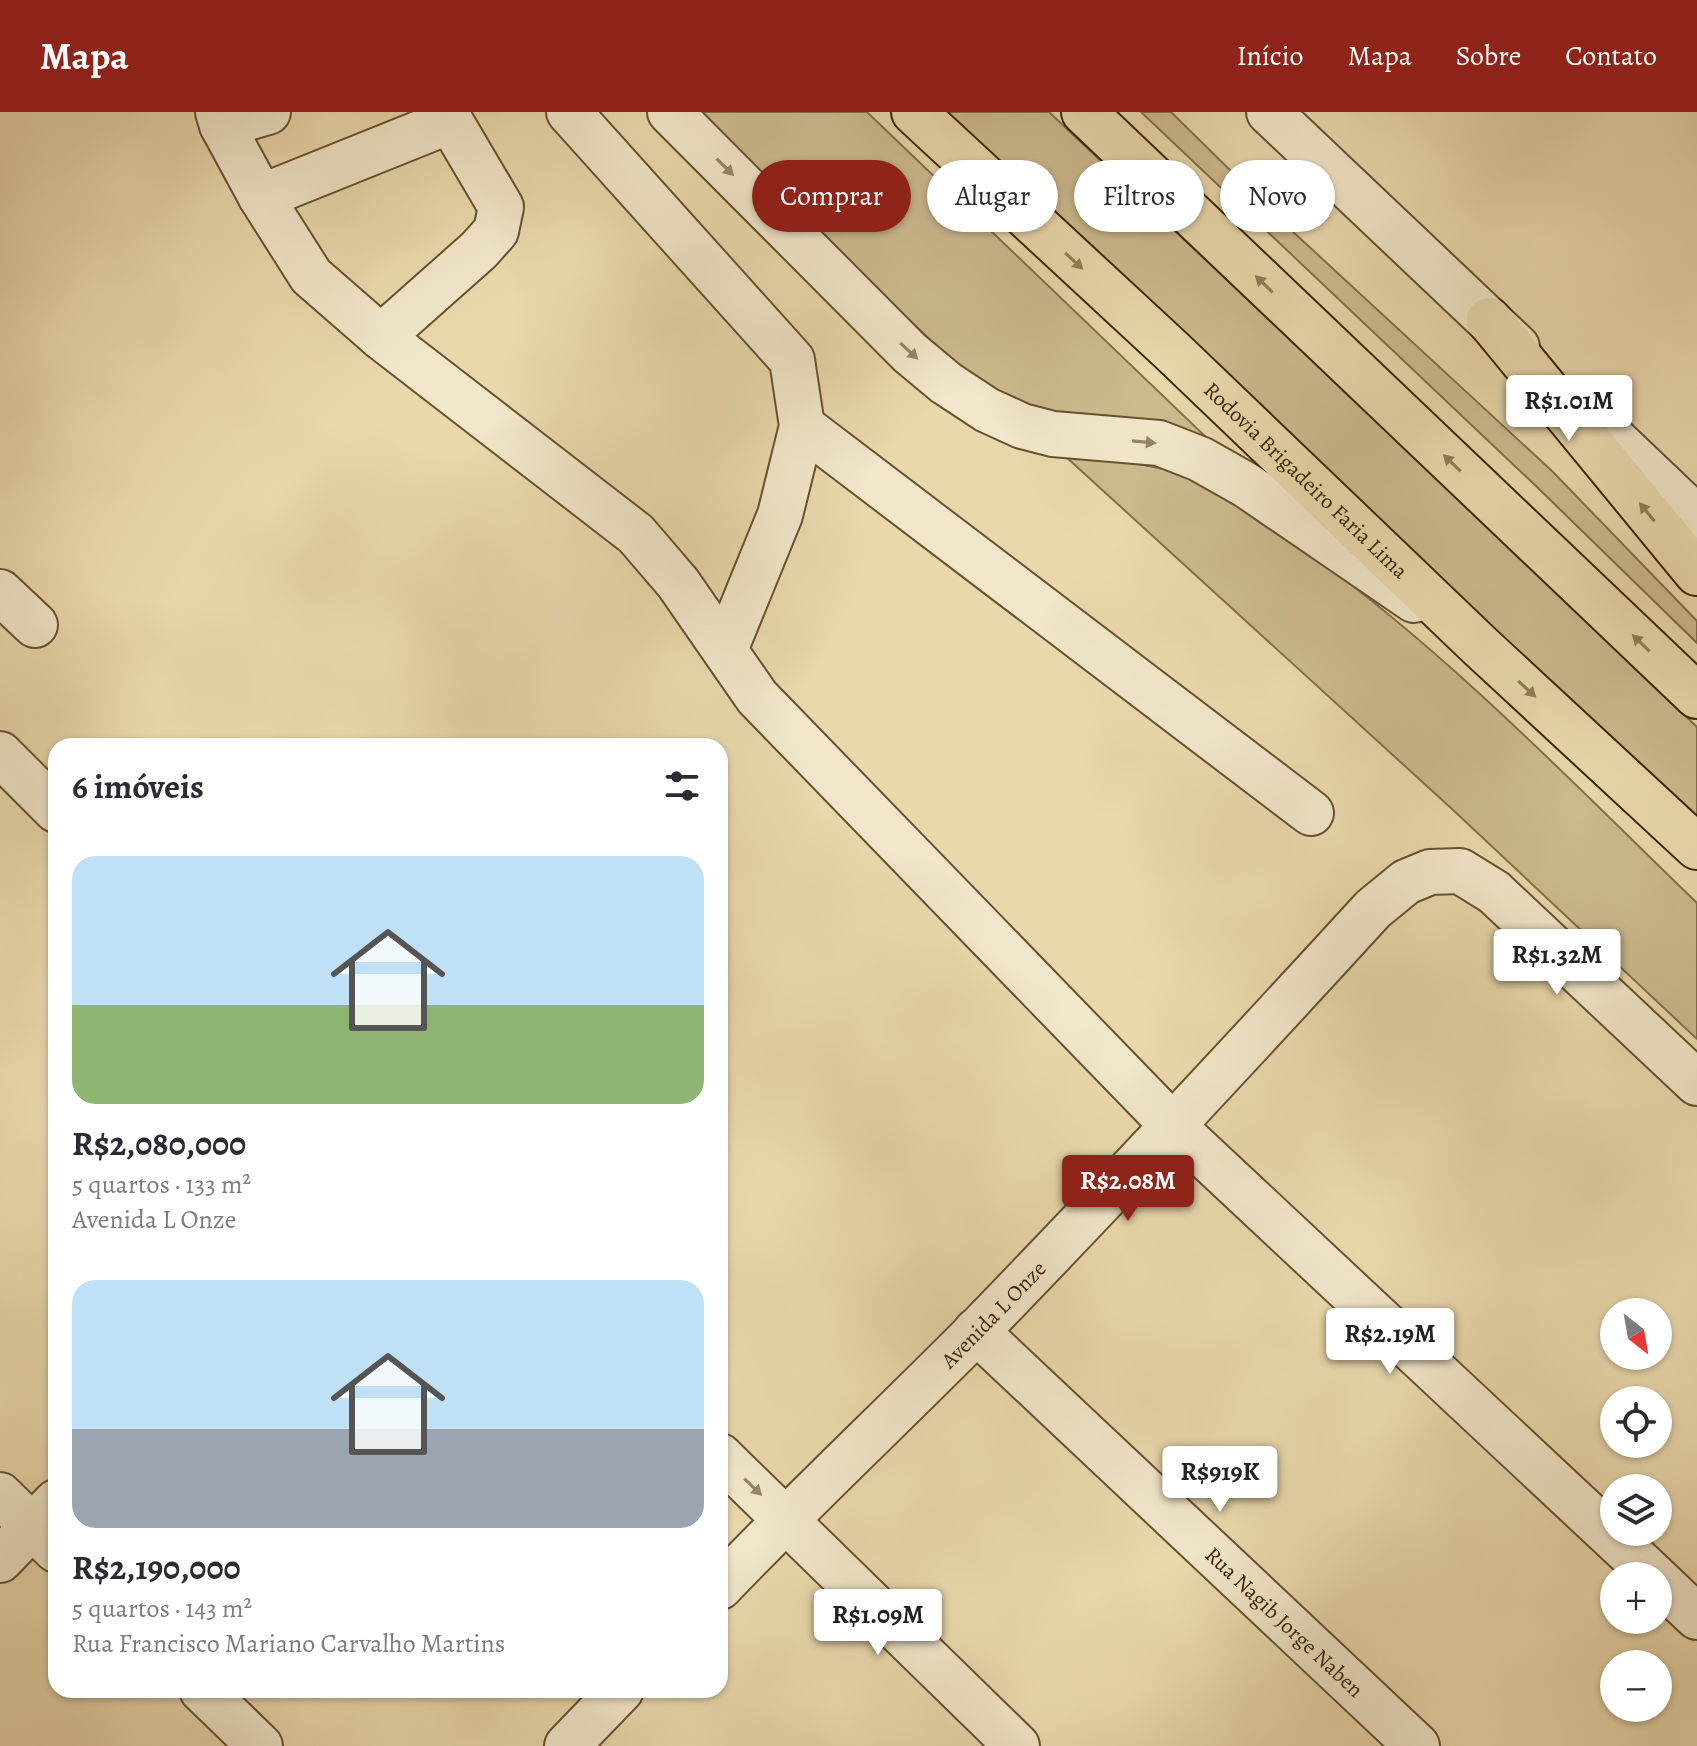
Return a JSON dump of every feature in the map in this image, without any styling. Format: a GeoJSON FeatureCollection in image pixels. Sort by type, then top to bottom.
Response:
{"type":"FeatureCollection","features":[{"type":"Feature","properties":{"kind":"highway","name":"Rodovia Brigadeiro Faria Lima"},"geometry":{"type":"LineString","coordinates":[[914,112],[1697,847]]}},
{"type":"Feature","properties":{"kind":"highway"},"geometry":{"type":"LineString","coordinates":[[1084,112],[1697,696]]}},
{"type":"Feature","properties":{"kind":"highway"},"geometry":{"type":"LineString","coordinates":[[1489,320],[1697,573]]}},
{"type":"Feature","properties":{"kind":"street"},"geometry":{"type":"LineString","coordinates":[[268,112],[220,118],[261,197],[311,276],[381,337],[636,534],[678,583],[757,697],[1173,1126],[1639,1562]]}},
{"type":"Feature","properties":{"kind":"street"},"geometry":{"type":"LineString","coordinates":[[569,112],[792,360],[802,426],[780,515],[725,650]]}},
{"type":"Feature","properties":{"kind":"street"},"geometry":{"type":"LineString","coordinates":[[670,112],[910,353],[946,383],[987,410],[1022,426],[1053,434],[1159,443],[1200,459],[1298,519],[1480,646]]}},
{"type":"Feature","properties":{"kind":"street"},"geometry":{"type":"LineString","coordinates":[[1269,112],[1697,518]]}},
{"type":"Feature","properties":{"kind":"street"},"geometry":{"type":"LineString","coordinates":[[1303,112],[1340,179]]}},
{"type":"Feature","properties":{"kind":"street"},"geometry":{"type":"LineString","coordinates":[[261,197],[448,117],[501,207],[496,231],[479,250],[381,337]]}},
{"type":"Feature","properties":{"kind":"street"},"geometry":{"type":"LineString","coordinates":[[802,426],[1311,813]]}},
{"type":"Feature","properties":{"kind":"street"},"geometry":{"type":"LineString","coordinates":[[0,592],[35,625]]}},
{"type":"Feature","properties":{"kind":"street"},"geometry":{"type":"LineString","coordinates":[[8,777],[48,804]]}},
{"type":"Feature","properties":{"kind":"street","name":"Avenida L Onze"},"geometry":{"type":"LineString","coordinates":[[728,1579],[976,1331],[1173,1126],[1373,909],[1406,882],[1430,872],[1460,871],[1494,892],[1697,1083]]}},
{"type":"Feature","properties":{"kind":"street","name":"Rua Nagib Jorge Naben"},"geometry":{"type":"LineString","coordinates":[[976,1331],[1417,1746]]}},
{"type":"Feature","properties":{"kind":"street"},"geometry":{"type":"LineString","coordinates":[[728,1464],[1005,1742]]}},
{"type":"Feature","properties":{"kind":"street"},"geometry":{"type":"LineString","coordinates":[[0,1495],[48,1526],[0,1560]]}},
{"type":"Feature","properties":{"kind":"street"},"geometry":{"type":"LineString","coordinates":[[1672,1593],[1697,1617]]}},
{"type":"Feature","properties":{"kind":"street"},"geometry":{"type":"LineString","coordinates":[[210,1698],[260,1746]]}},
{"type":"Feature","properties":{"kind":"street"},"geometry":{"type":"LineString","coordinates":[[567,1746],[613,1698]]}},
{"type":"Feature","properties":{"kind":"shaded area"},"geometry":{"type":"Polygon","coordinates":[[[691,112],[867,112],[927,170],[927,232],[992,232],[1209,440],[1040,414],[978,383],[817,232],[911,232],[911,160],[752,160],[752,170],[691,112]]]}},
{"type":"Feature","properties":{"kind":"shaded area"},"geometry":{"type":"Polygon","coordinates":[[[943,112],[1049,112],[1100,160],[1074,160],[1074,232],[1176,232],[1454,494],[1697,727],[1697,828],[1058,221],[1058,160],[994,160],[943,112]]]}},
{"type":"Feature","properties":{"kind":"shaded area"},"geometry":{"type":"Polygon","coordinates":[[[1141,112],[1171,112],[1220,160],[1220,187],[1204,172],[1204,160],[1192,160],[1141,112]]]}},
{"type":"Feature","properties":{"kind":"shaded area"},"geometry":{"type":"Polygon","coordinates":[[[1268,232],[1293,232],[1552,471],[1697,621],[1697,643],[1268,232]]]}},
{"type":"Feature","properties":{"kind":"shaded area"},"geometry":{"type":"Polygon","coordinates":[[[1065,456],[1168,470],[1230,497],[1364,594],[1463,678],[1697,903],[1697,1039],[1452,809],[1065,456]]]}}]}
